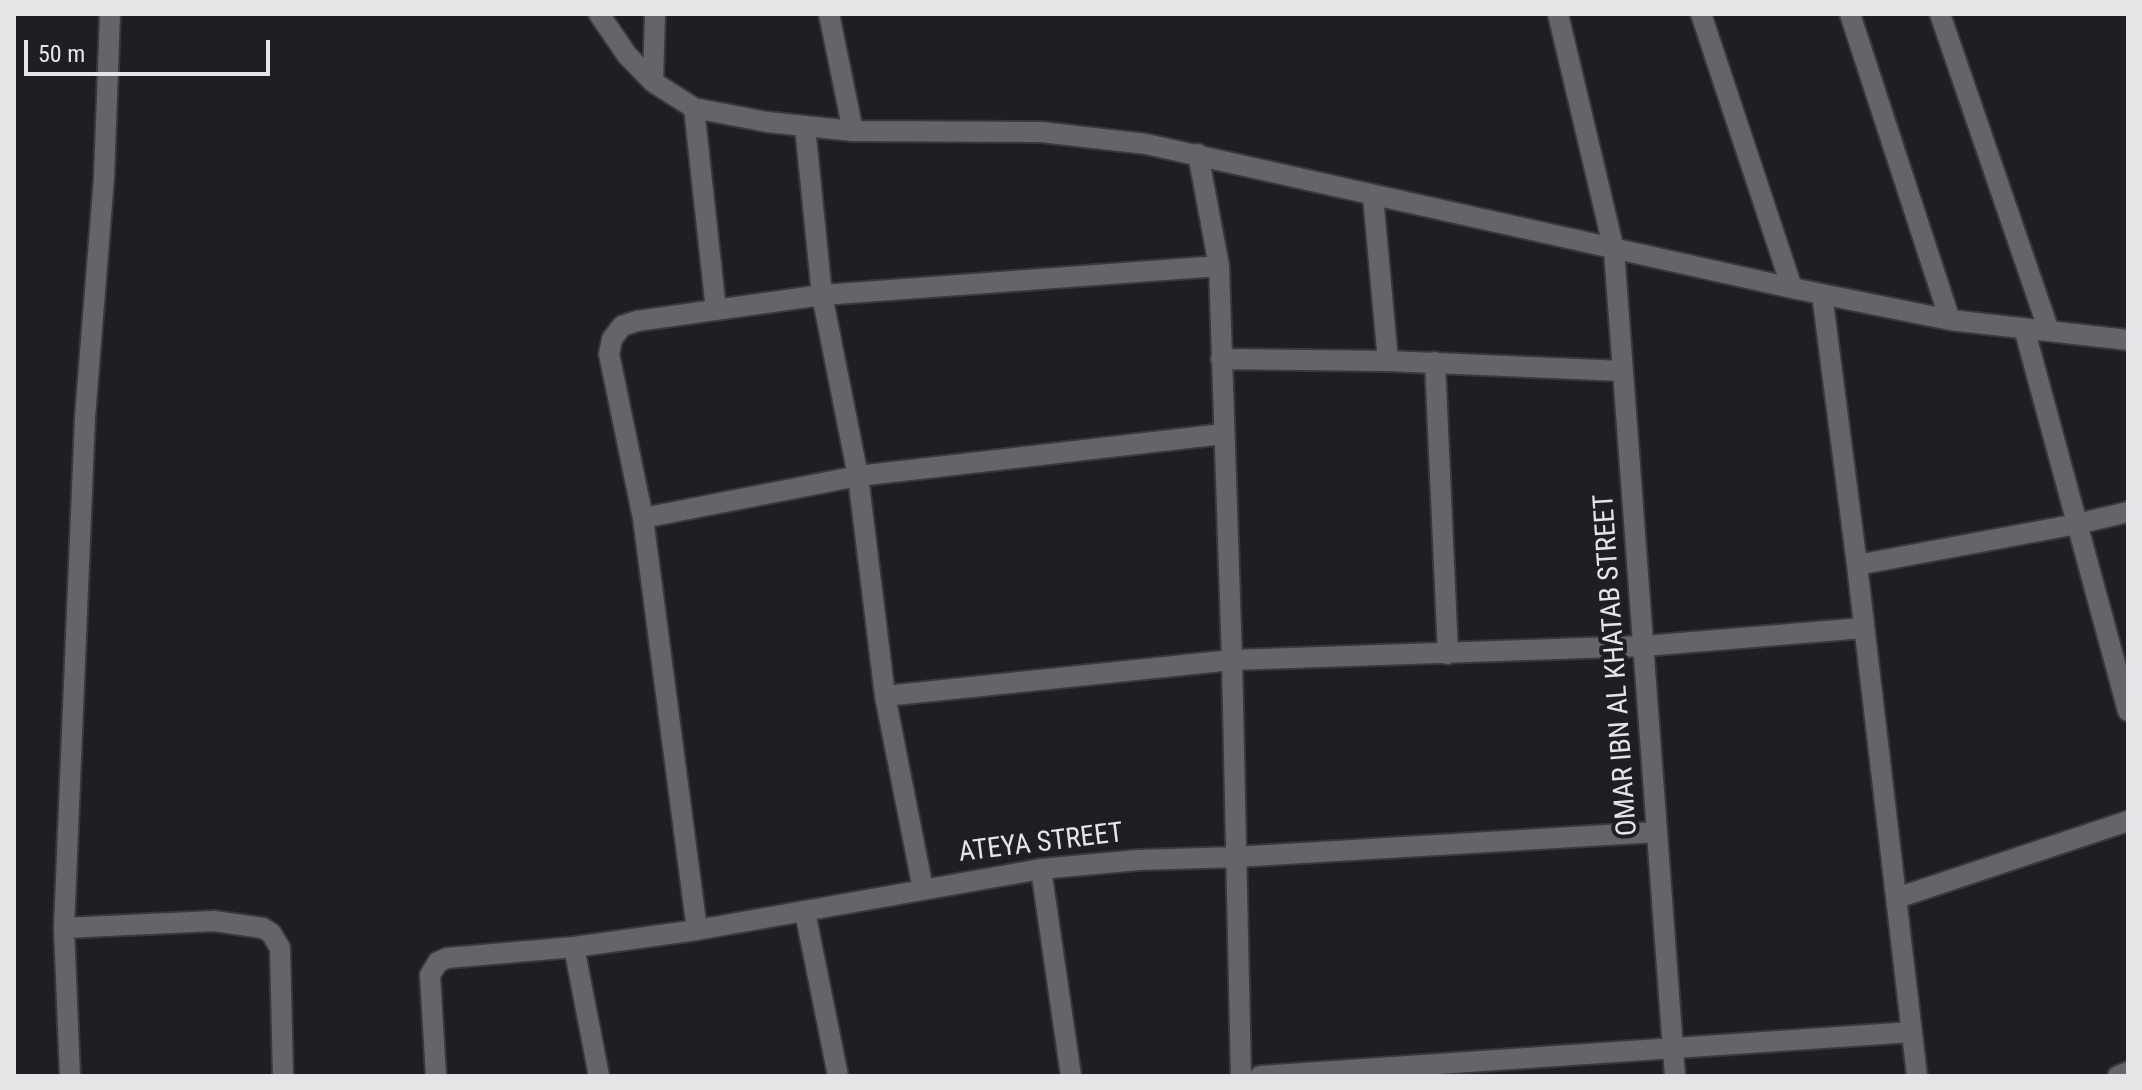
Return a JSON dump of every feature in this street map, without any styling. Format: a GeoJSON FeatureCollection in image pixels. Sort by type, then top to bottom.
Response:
{"type":"FeatureCollection","features":[{"type":"Feature","properties":{"kind":"street"},"geometry":{"type":"LineString","coordinates":[[70,1076],[64,928],[85,417],[104,178],[110,14]]}},
{"type":"Feature","properties":{"kind":"street"},"geometry":{"type":"LineString","coordinates":[[599,14],[627,55],[653,82],[694,108],[805,127],[853,131],[1041,132],[1146,144],[1614,250],[1950,320],[2128,340]]}},
{"type":"Feature","properties":{"kind":"street"},"geometry":{"type":"LineString","coordinates":[[653,82],[655,14]]}},
{"type":"Feature","properties":{"kind":"street"},"geometry":{"type":"LineString","coordinates":[[829,14],[853,131]]}},
{"type":"Feature","properties":{"kind":"street","name":"OMAR IBN AL KHATAB STREET"},"geometry":{"type":"LineString","coordinates":[[1558,14],[1614,250],[1675,1076]]}},
{"type":"Feature","properties":{"kind":"street"},"geometry":{"type":"LineString","coordinates":[[1701,14],[1792,288]]}},
{"type":"Feature","properties":{"kind":"street"},"geometry":{"type":"LineString","coordinates":[[1850,14],[1950,320]]}},
{"type":"Feature","properties":{"kind":"street"},"geometry":{"type":"LineString","coordinates":[[1940,14],[2049,331]]}},
{"type":"Feature","properties":{"kind":"street"},"geometry":{"type":"LineString","coordinates":[[694,108],[716,310]]}},
{"type":"Feature","properties":{"kind":"street"},"geometry":{"type":"LineString","coordinates":[[805,127],[822,295],[858,476],[885,696],[923,889]]}},
{"type":"Feature","properties":{"kind":"street"},"geometry":{"type":"LineString","coordinates":[[1198,154],[1219,266],[1241,1076]]}},
{"type":"Feature","properties":{"kind":"street"},"geometry":{"type":"LineString","coordinates":[[1373,196],[1388,361]]}},
{"type":"Feature","properties":{"kind":"street"},"geometry":{"type":"LineString","coordinates":[[697,930],[643,518],[609,354],[612,339],[622,326],[637,321],[822,295],[1219,266]]}},
{"type":"Feature","properties":{"kind":"street"},"geometry":{"type":"LineString","coordinates":[[1822,294],[1917,1076]]}},
{"type":"Feature","properties":{"kind":"street"},"geometry":{"type":"LineString","coordinates":[[2024,328],[2128,711]]}},
{"type":"Feature","properties":{"kind":"street"},"geometry":{"type":"LineString","coordinates":[[1221,359],[1435,362],[1623,371]]}},
{"type":"Feature","properties":{"kind":"street"},"geometry":{"type":"LineString","coordinates":[[1435,362],[1448,654]]}},
{"type":"Feature","properties":{"kind":"street"},"geometry":{"type":"LineString","coordinates":[[643,518],[858,476],[1223,434]]}},
{"type":"Feature","properties":{"kind":"street"},"geometry":{"type":"LineString","coordinates":[[1857,565],[2128,512]]}},
{"type":"Feature","properties":{"kind":"street"},"geometry":{"type":"LineString","coordinates":[[885,696],[1232,660],[1644,646],[1863,628]]}},
{"type":"Feature","properties":{"kind":"street"},"geometry":{"type":"LineString","coordinates":[[1897,898],[2128,821]]}},
{"type":"Feature","properties":{"kind":"street","name":"ATEYA STREET"},"geometry":{"type":"LineString","coordinates":[[436,1076],[430,975],[438,962],[447,958],[574,947],[697,930],[1041,869],[1138,860],[1657,832]]}},
{"type":"Feature","properties":{"kind":"street"},"geometry":{"type":"LineString","coordinates":[[1041,869],[1071,1076]]}},
{"type":"Feature","properties":{"kind":"street"},"geometry":{"type":"LineString","coordinates":[[805,912],[838,1076]]}},
{"type":"Feature","properties":{"kind":"street"},"geometry":{"type":"LineString","coordinates":[[64,928],[214,921],[247,925],[271,933],[280,948],[283,1076]]}},
{"type":"Feature","properties":{"kind":"street"},"geometry":{"type":"LineString","coordinates":[[574,947],[599,1076]]}},
{"type":"Feature","properties":{"kind":"street"},"geometry":{"type":"LineString","coordinates":[[1260,1076],[1912,1032]]}},
{"type":"Feature","properties":{"kind":"street"},"geometry":{"type":"LineString","coordinates":[[2118,1076],[2128,1072]]}}]}
